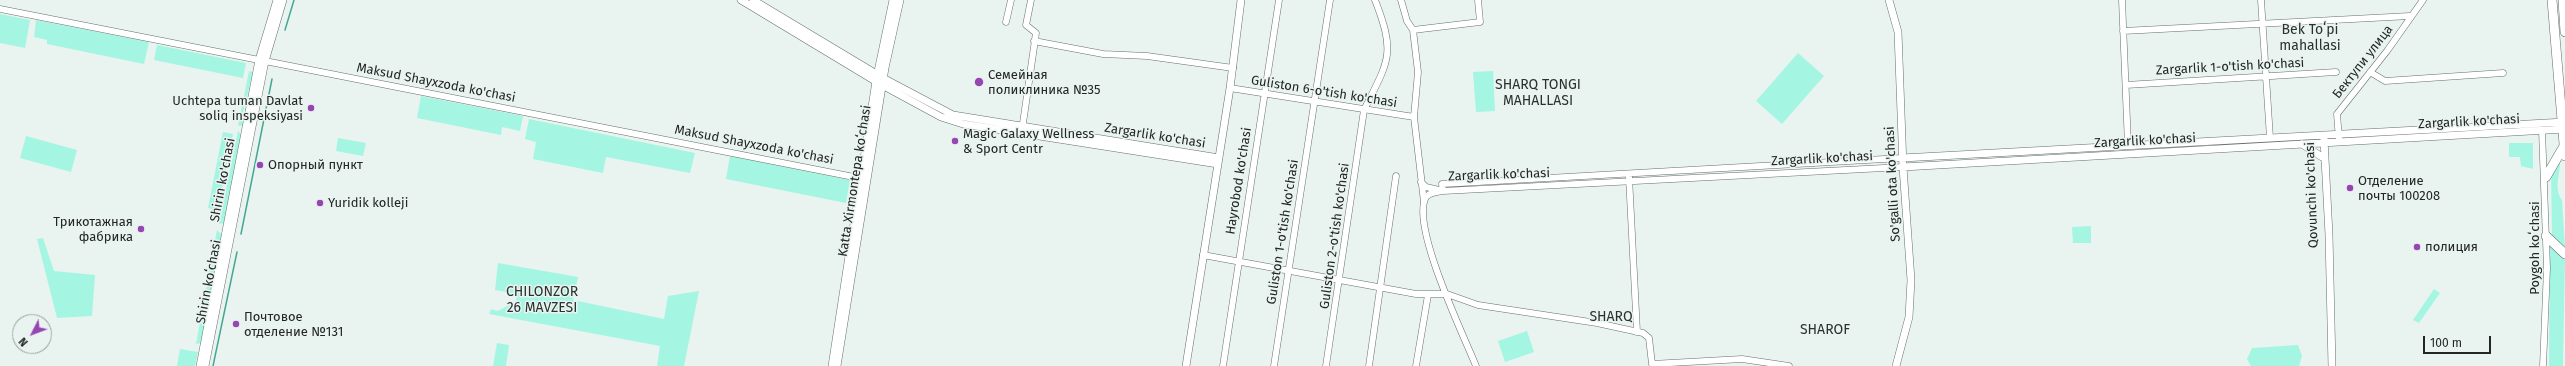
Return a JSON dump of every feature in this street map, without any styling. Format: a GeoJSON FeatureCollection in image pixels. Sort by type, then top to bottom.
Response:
{"type":"FeatureCollection","features":[{"type":"Feature","properties":{"kind":"highway"},"geometry":{"type":"LineString","coordinates":[[2552,0],[2564,125],[2565,156]]}},
{"type":"Feature","properties":{"kind":"highway"},"geometry":{"type":"LineString","coordinates":[[2555,34],[2565,32],[2563,0]]}},
{"type":"Feature","properties":{"kind":"highway"},"geometry":{"type":"LineString","coordinates":[[2546,177],[2564,146]]}},
{"type":"Feature","properties":{"kind":"highway"},"geometry":{"type":"LineString","coordinates":[[2546,236],[2565,254]]}},
{"type":"Feature","properties":{"kind":"main road","name":"Shirin ko'chasi"},"geometry":{"type":"LineString","coordinates":[[200,366],[210,326],[262,60],[277,0]]}},
{"type":"Feature","properties":{"kind":"main road","name":"Shirin ko'chasi"},"geometry":{"type":"LineString","coordinates":[[262,60],[283,0]]}},
{"type":"Feature","properties":{"kind":"main road","name":"Zargarlik ko'chasi"},"geometry":{"type":"LineString","coordinates":[[741,0],[880,80],[953,115],[1022,130],[1218,161]]}},
{"type":"Feature","properties":{"kind":"main road","name":"Zargarlik ko'chasi"},"geometry":{"type":"LineString","coordinates":[[753,0],[880,80]]}},
{"type":"Feature","properties":{"kind":"main road","name":"Katta Xirmontepa koʻchasi"},"geometry":{"type":"LineString","coordinates":[[832,366],[893,0]]}},
{"type":"Feature","properties":{"kind":"main road","name":"Katta Xirmontepa koʻchasi"},"geometry":{"type":"LineString","coordinates":[[880,80],[900,0]]}},
{"type":"Feature","properties":{"kind":"main road"},"geometry":{"type":"LineString","coordinates":[[1186,366],[1230,88],[1241,0]]}},
{"type":"Feature","properties":{"kind":"main road","name":"So'galli ota ko'chasi"},"geometry":{"type":"LineString","coordinates":[[1889,0],[1894,11],[1898,32],[1905,157]]}},
{"type":"Feature","properties":{"kind":"main road","name":"So'galli ota ko'chasi"},"geometry":{"type":"LineString","coordinates":[[1894,0],[1900,16],[1903,40],[1905,166],[1911,301],[1907,327],[1896,366]]}},
{"type":"Feature","properties":{"kind":"main road","name":"Zargarlik ko'chasi"},"geometry":{"type":"LineString","coordinates":[[1905,157],[2339,134],[2564,125]]}},
{"type":"Feature","properties":{"kind":"main road","name":"Zargarlik ko'chasi"},"geometry":{"type":"LineString","coordinates":[[1905,166],[2542,130],[2564,125]]}},
{"type":"Feature","properties":{"kind":"main road","name":"Qovunchi ko'chasi"},"geometry":{"type":"LineString","coordinates":[[2322,135],[2332,366]]}},
{"type":"Feature","properties":{"kind":"main road"},"geometry":{"type":"LineString","coordinates":[[2270,138],[2270,146]]}},
{"type":"Feature","properties":{"kind":"main road","name":"Qovunchi ko'chasi"},"geometry":{"type":"LineString","coordinates":[[2323,142],[2322,158],[2328,366]]}},
{"type":"Feature","properties":{"kind":"main road"},"geometry":{"type":"LineString","coordinates":[[2302,143],[2322,158]]}},
{"type":"Feature","properties":{"kind":"main road"},"geometry":{"type":"LineString","coordinates":[[2128,145],[2129,154]]}},
{"type":"Feature","properties":{"kind":"main road"},"geometry":{"type":"LineString","coordinates":[[2086,148],[2087,156]]}},
{"type":"Feature","properties":{"kind":"main road","name":"So'galli ota ko'chasi"},"geometry":{"type":"LineString","coordinates":[[1900,366],[1914,308],[1905,166]]}},
{"type":"Feature","properties":{"kind":"main road","name":"Katta Xirmontepa koʻchasi"},"geometry":{"type":"LineString","coordinates":[[837,366],[864,179]]}},
{"type":"Feature","properties":{"kind":"main road","name":"Shirin koʻchasi"},"geometry":{"type":"LineString","coordinates":[[205,366],[210,326]]}},
{"type":"Feature","properties":{"kind":"street"},"geometry":{"type":"LineString","coordinates":[[1006,22],[1011,0]]}},
{"type":"Feature","properties":{"kind":"street"},"geometry":{"type":"LineString","coordinates":[[1022,130],[1036,32],[1026,25],[1031,0]]}},
{"type":"Feature","properties":{"kind":"street","name":"Hayrobod ko'chasi"},"geometry":{"type":"LineString","coordinates":[[1223,366],[1238,260],[1279,0]]}},
{"type":"Feature","properties":{"kind":"street","name":"Guliston 1-o'tish ko'chasi"},"geometry":{"type":"LineString","coordinates":[[1274,366],[1330,0]]}},
{"type":"Feature","properties":{"kind":"street","name":"Guliston 2-o'tish ko'chasi"},"geometry":{"type":"LineString","coordinates":[[1326,366],[1364,110],[1383,72],[1389,48],[1387,31],[1375,0]]}},
{"type":"Feature","properties":{"kind":"street"},"geometry":{"type":"LineString","coordinates":[[1402,0],[1407,21],[1413,30],[1418,72],[1414,116],[1424,204],[1424,223],[1427,240],[1476,366]]}},
{"type":"Feature","properties":{"kind":"street"},"geometry":{"type":"LineString","coordinates":[[1413,30],[1480,22],[1478,0]]}},
{"type":"Feature","properties":{"kind":"street"},"geometry":{"type":"LineString","coordinates":[[2122,0],[2128,145]]}},
{"type":"Feature","properties":{"kind":"street"},"geometry":{"type":"LineString","coordinates":[[2261,0],[2270,138]]}},
{"type":"Feature","properties":{"kind":"street","name":"Бектупи улица"},"geometry":{"type":"LineString","coordinates":[[2339,142],[2337,114],[2387,52],[2410,16],[2423,0]]}},
{"type":"Feature","properties":{"kind":"street","name":"Maksud Shayxzoda ko'chasi"},"geometry":{"type":"LineString","coordinates":[[0,9],[864,179]]}},
{"type":"Feature","properties":{"kind":"street"},"geometry":{"type":"LineString","coordinates":[[2123,31],[2410,16]]}},
{"type":"Feature","properties":{"kind":"street"},"geometry":{"type":"LineString","coordinates":[[1034,41],[1103,54],[1148,56],[1233,68]]}},
{"type":"Feature","properties":{"kind":"street","name":"Zargarlik 1-o'tish ko'chasi"},"geometry":{"type":"LineString","coordinates":[[2126,85],[2336,72]]}},
{"type":"Feature","properties":{"kind":"street"},"geometry":{"type":"LineString","coordinates":[[2370,72],[2385,81],[2503,73]]}},
{"type":"Feature","properties":{"kind":"street","name":"Guliston 6-o'tish ko'chasi"},"geometry":{"type":"LineString","coordinates":[[1230,88],[1364,110],[1414,116]]}},
{"type":"Feature","properties":{"kind":"street","name":"Poygoh koʻchasi"},"geometry":{"type":"LineString","coordinates":[[2542,130],[2546,177],[2543,366]]}},
{"type":"Feature","properties":{"kind":"street","name":"Zargarlik ko'chasi"},"geometry":{"type":"LineString","coordinates":[[1905,157],[1442,184],[1443,191],[1905,166]]}},
{"type":"Feature","properties":{"kind":"street"},"geometry":{"type":"LineString","coordinates":[[1845,161],[1846,170]]}},
{"type":"Feature","properties":{"kind":"street"},"geometry":{"type":"LineString","coordinates":[[1756,166],[1756,174]]}},
{"type":"Feature","properties":{"kind":"street"},"geometry":{"type":"LineString","coordinates":[[1629,173],[1637,332]]}},
{"type":"Feature","properties":{"kind":"street"},"geometry":{"type":"LineString","coordinates":[[1369,366],[1396,176]]}},
{"type":"Feature","properties":{"kind":"street"},"geometry":{"type":"LineString","coordinates":[[1420,178],[1424,186],[1443,191]]}},
{"type":"Feature","properties":{"kind":"street"},"geometry":{"type":"LineString","coordinates":[[1424,204],[1428,195],[1443,191]]}},
{"type":"Feature","properties":{"kind":"street"},"geometry":{"type":"LineString","coordinates":[[1203,255],[1288,269],[1381,288],[1428,295],[1447,294],[1478,305],[1593,322],[1637,332],[1649,338],[1652,364],[1742,360],[1789,366]]}},
{"type":"Feature","properties":{"kind":"street"},"geometry":{"type":"LineString","coordinates":[[1416,366],[1428,295]]}},
{"type":"Feature","properties":{"kind":"green space"},"geometry":{"type":"Polygon","coordinates":[[[0,14],[30,20],[25,48],[0,43],[0,14]]]}},
{"type":"Feature","properties":{"kind":"green space"},"geometry":{"type":"Polygon","coordinates":[[[36,20],[149,42],[144,64],[47,44],[47,40],[34,37],[36,20]]]}},
{"type":"Feature","properties":{"kind":"green space"},"geometry":{"type":"Polygon","coordinates":[[[157,45],[246,63],[243,78],[154,60],[157,45]]]}},
{"type":"Feature","properties":{"kind":"green space"},"geometry":{"type":"Polygon","coordinates":[[[1798,53],[1824,76],[1782,124],[1756,101],[1798,53]]]}},
{"type":"Feature","properties":{"kind":"green space"},"geometry":{"type":"Polygon","coordinates":[[[249,71],[253,72],[243,113],[243,125],[238,126],[249,71]]]}},
{"type":"Feature","properties":{"kind":"green space"},"geometry":{"type":"Polygon","coordinates":[[[1493,71],[1495,111],[1476,112],[1473,72],[1493,71]]]}},
{"type":"Feature","properties":{"kind":"green space"},"geometry":{"type":"Polygon","coordinates":[[[421,96],[523,116],[520,131],[502,127],[501,135],[417,118],[421,96]]]}},
{"type":"Feature","properties":{"kind":"green space"},"geometry":{"type":"Polygon","coordinates":[[[529,119],[695,153],[690,173],[606,157],[603,173],[533,159],[536,142],[525,139],[529,119]]]}},
{"type":"Feature","properties":{"kind":"green space"},"geometry":{"type":"Polygon","coordinates":[[[238,131],[241,134],[224,223],[219,224],[238,131]]]}},
{"type":"Feature","properties":{"kind":"green space"},"geometry":{"type":"Polygon","coordinates":[[[223,132],[233,134],[218,210],[208,208],[223,132]]]}},
{"type":"Feature","properties":{"kind":"green space"},"geometry":{"type":"Polygon","coordinates":[[[26,136],[77,150],[71,172],[20,158],[26,136]]]}},
{"type":"Feature","properties":{"kind":"green space"},"geometry":{"type":"Polygon","coordinates":[[[338,138],[366,143],[363,156],[336,151],[338,138]]]}},
{"type":"Feature","properties":{"kind":"green space"},"geometry":{"type":"Polygon","coordinates":[[[2509,143],[2533,143],[2533,169],[2521,166],[2520,157],[2509,157],[2509,143]]]}},
{"type":"Feature","properties":{"kind":"green space"},"geometry":{"type":"Polygon","coordinates":[[[730,156],[850,180],[846,203],[726,179],[730,156]]]}},
{"type":"Feature","properties":{"kind":"green space"},"geometry":{"type":"Polygon","coordinates":[[[2560,160],[2558,191],[2562,200],[2565,248],[2552,237],[2551,172],[2560,160]]]}},
{"type":"Feature","properties":{"kind":"green space"},"geometry":{"type":"Polygon","coordinates":[[[2091,226],[2091,243],[2073,243],[2072,227],[2091,226]]]}},
{"type":"Feature","properties":{"kind":"green space"},"geometry":{"type":"Polygon","coordinates":[[[217,230],[222,235],[201,343],[196,344],[217,230]]]}},
{"type":"Feature","properties":{"kind":"green space"},"geometry":{"type":"Polygon","coordinates":[[[43,238],[54,271],[95,275],[92,316],[57,318],[37,239],[43,238]]]}},
{"type":"Feature","properties":{"kind":"green space"},"geometry":{"type":"Polygon","coordinates":[[[2550,246],[2565,257],[2563,366],[2549,366],[2550,246]]]}},
{"type":"Feature","properties":{"kind":"green space"},"geometry":{"type":"Polygon","coordinates":[[[498,263],[578,277],[573,300],[664,319],[668,296],[699,291],[684,366],[657,366],[660,346],[489,314],[491,309],[498,311],[516,301],[517,294],[495,290],[498,263]]]}},
{"type":"Feature","properties":{"kind":"green space"},"geometry":{"type":"Polygon","coordinates":[[[2434,289],[2440,293],[2419,323],[2413,320],[2434,289]]]}},
{"type":"Feature","properties":{"kind":"green space"},"geometry":{"type":"Polygon","coordinates":[[[1527,331],[1534,352],[1505,362],[1498,341],[1527,331]]]}},
{"type":"Feature","properties":{"kind":"green space"},"geometry":{"type":"Polygon","coordinates":[[[497,343],[509,345],[506,366],[493,366],[497,343]]]}},
{"type":"Feature","properties":{"kind":"green space"},"geometry":{"type":"Polygon","coordinates":[[[2298,345],[2302,356],[2299,366],[2251,366],[2247,359],[2252,348],[2298,345]]]}},
{"type":"Feature","properties":{"kind":"green space"},"geometry":{"type":"Polygon","coordinates":[[[180,349],[198,352],[195,366],[177,366],[180,349]]]}},
{"type":"Feature","properties":{"kind":"waterway"},"geometry":{"type":"LineString","coordinates":[[285,30],[294,0]]}},
{"type":"Feature","properties":{"kind":"waterway"},"geometry":{"type":"LineString","coordinates":[[241,234],[272,79]]}},
{"type":"Feature","properties":{"kind":"waterway"},"geometry":{"type":"LineString","coordinates":[[213,366],[237,252]]}},
{"type":"Feature","properties":{"kind":"place","name":"Семейная поликлиника №35"},"geometry":{"type":"Point","coordinates":[979,82]}},
{"type":"Feature","properties":{"kind":"place","name":"Uchtepa tuman Davlat soliq inspeksiyasi"},"geometry":{"type":"Point","coordinates":[311,108]}},
{"type":"Feature","properties":{"kind":"place","name":"Magic Galaxy Wellness & Sport Centr"},"geometry":{"type":"Point","coordinates":[955,141]}},
{"type":"Feature","properties":{"kind":"place","name":"Опорный пункт"},"geometry":{"type":"Point","coordinates":[260,165]}},
{"type":"Feature","properties":{"kind":"place","name":"Отделение почты 100208"},"geometry":{"type":"Point","coordinates":[2350,188]}},
{"type":"Feature","properties":{"kind":"place","name":"Yuridik kolleji"},"geometry":{"type":"Point","coordinates":[320,203]}},
{"type":"Feature","properties":{"kind":"place","name":"Трикотажная фабрика"},"geometry":{"type":"Point","coordinates":[141,229]}},
{"type":"Feature","properties":{"kind":"place","name":"полиция"},"geometry":{"type":"Point","coordinates":[2417,247]}},
{"type":"Feature","properties":{"kind":"place","name":"Почтовое отделение №131"},"geometry":{"type":"Point","coordinates":[236,324]}},
{"type":"Feature","properties":{"kind":"district","name":"Bek Toʻpi mahallasi"},"geometry":{"type":"Point","coordinates":[2310,38]}},
{"type":"Feature","properties":{"kind":"district","name":"SHARQ TONGI MAHALLASI"},"geometry":{"type":"Point","coordinates":[1538,94]}},
{"type":"Feature","properties":{"kind":"district","name":"CHILONZOR 26 MAVZESI"},"geometry":{"type":"Point","coordinates":[542,300]}},
{"type":"Feature","properties":{"kind":"district","name":"SHARQ"},"geometry":{"type":"Point","coordinates":[1611,317]}},
{"type":"Feature","properties":{"kind":"district","name":"SHAROF"},"geometry":{"type":"Point","coordinates":[1825,330]}}]}
